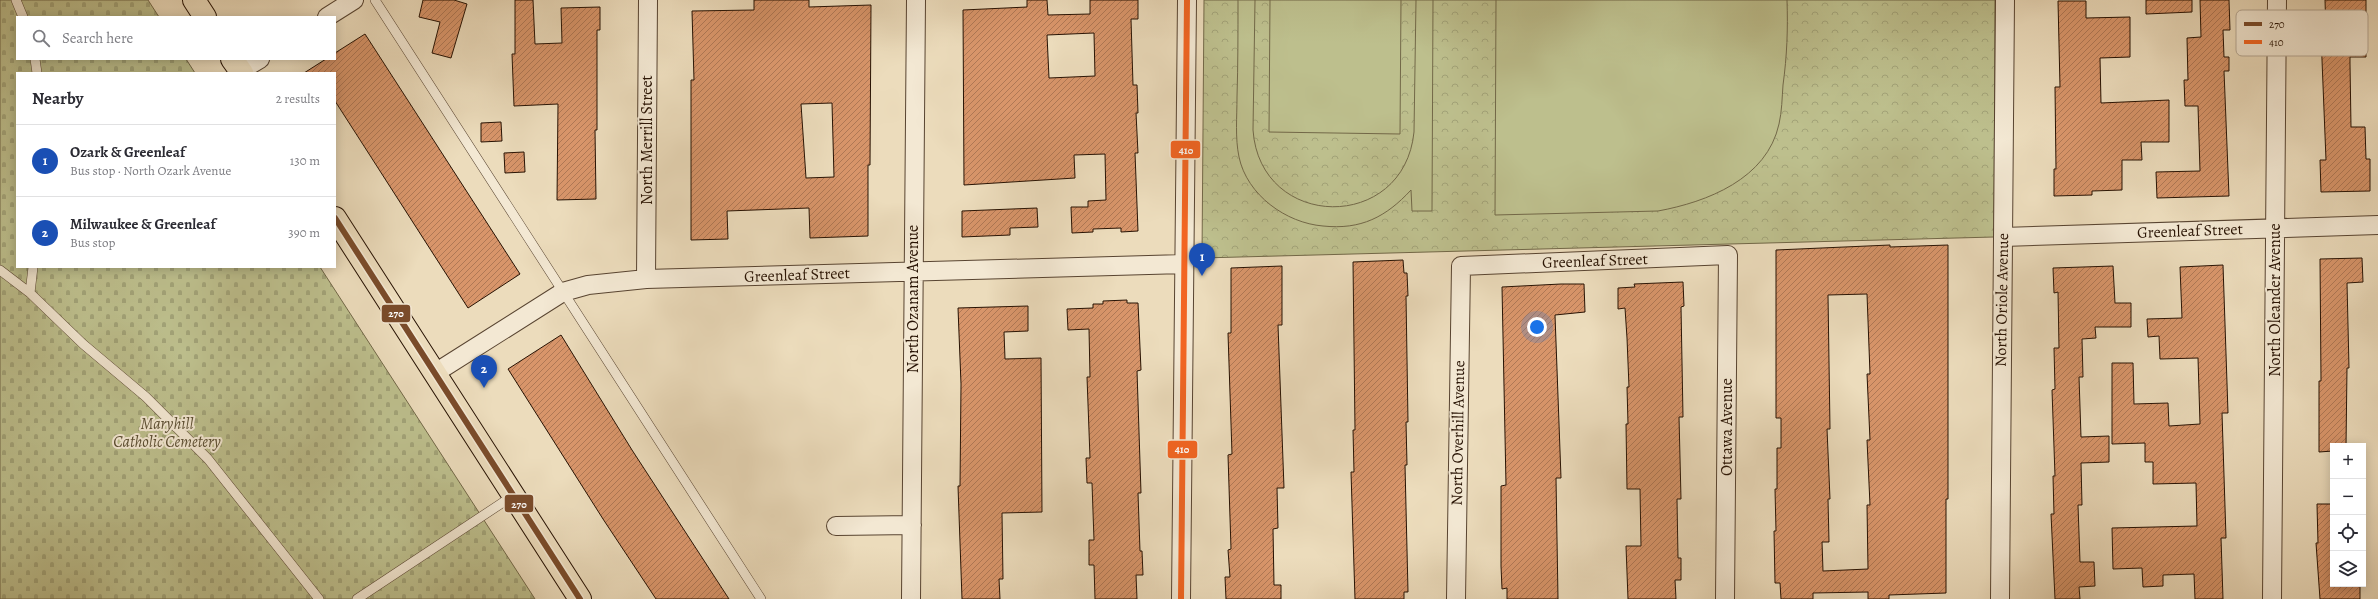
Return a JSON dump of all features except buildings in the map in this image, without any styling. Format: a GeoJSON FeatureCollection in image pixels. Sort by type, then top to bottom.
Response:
{"type":"FeatureCollection","features":[{"type":"Feature","properties":{"kind":"main road"},"geometry":{"type":"LineString","coordinates":[[194,0],[204,16]]}},
{"type":"Feature","properties":{"kind":"main road"},"geometry":{"type":"LineString","coordinates":[[336,220],[580,599]]}},
{"type":"Feature","properties":{"kind":"street"},"geometry":{"type":"LineString","coordinates":[[328,16],[354,0]]}},
{"type":"Feature","properties":{"kind":"street","name":"North Merrill Street"},"geometry":{"type":"LineString","coordinates":[[646,279],[648,0]]}},
{"type":"Feature","properties":{"kind":"street","name":"North Ozanam Avenue"},"geometry":{"type":"LineString","coordinates":[[911,599],[916,0]]}},
{"type":"Feature","properties":{"kind":"street"},"geometry":{"type":"LineString","coordinates":[[1181,599],[1187,0]]}},
{"type":"Feature","properties":{"kind":"street","name":"North Oriole Avenue"},"geometry":{"type":"LineString","coordinates":[[2000,599],[2005,0]]}},
{"type":"Feature","properties":{"kind":"street","name":"North Oleander Avenue"},"geometry":{"type":"LineString","coordinates":[[2277,0],[2277,10]]}},
{"type":"Feature","properties":{"kind":"street","name":"North Oleander Avenue"},"geometry":{"type":"LineString","coordinates":[[2272,599],[2277,56]]}},
{"type":"Feature","properties":{"kind":"street"},"geometry":{"type":"LineString","coordinates":[[238,68],[258,60]]}},
{"type":"Feature","properties":{"kind":"street","name":"Greenleaf Street"},"geometry":{"type":"LineString","coordinates":[[2003,238],[2378,225]]}},
{"type":"Feature","properties":{"kind":"street","name":"Greenleaf Street"},"geometry":{"type":"LineString","coordinates":[[1461,266],[1728,255]]}},
{"type":"Feature","properties":{"kind":"street","name":"Ottawa Avenue"},"geometry":{"type":"LineString","coordinates":[[1726,599],[1728,255]]}},
{"type":"Feature","properties":{"kind":"street","name":"Greenleaf Street"},"geometry":{"type":"LineString","coordinates":[[435,372],[563,292],[588,285],[646,279],[1184,264]]}},
{"type":"Feature","properties":{"kind":"street","name":"North Overhill Avenue"},"geometry":{"type":"LineString","coordinates":[[1456,599],[1461,266]]}},
{"type":"Feature","properties":{"kind":"street"},"geometry":{"type":"LineString","coordinates":[[836,526],[912,525]]}},
{"type":"Feature","properties":{"kind":"lane"},"geometry":{"type":"LineString","coordinates":[[16,0],[23,16]]}},
{"type":"Feature","properties":{"kind":"lane"},"geometry":{"type":"LineString","coordinates":[[375,0],[762,599]]}},
{"type":"Feature","properties":{"kind":"lane"},"geometry":{"type":"LineString","coordinates":[[35,60],[38,72]]}},
{"type":"Feature","properties":{"kind":"lane"},"geometry":{"type":"LineString","coordinates":[[30,293],[33,268]]}},
{"type":"Feature","properties":{"kind":"lane"},"geometry":{"type":"LineString","coordinates":[[0,270],[30,293],[83,344],[146,397],[208,459],[319,599]]}},
{"type":"Feature","properties":{"kind":"lane"},"geometry":{"type":"LineString","coordinates":[[357,599],[514,495]]}},
{"type":"Feature","properties":{"kind":"green space","name":"Maryhill Catholic Cemetery"},"geometry":{"type":"Polygon","coordinates":[[[0,0],[148,0],[158,16],[16,16],[16,60],[187,60],[194,72],[16,72],[16,268],[321,268],[535,599],[0,599],[0,0]]]}},
{"type":"Feature","properties":{"kind":"green space"},"geometry":{"type":"Polygon","coordinates":[[[1204,0],[1995,0],[1994,237],[1202,258],[1204,0]]]}},
{"type":"Feature","properties":{"kind":"green space"},"geometry":{"type":"Polygon","coordinates":[[[1238,0],[1255,0],[1253,130],[1262,163],[1280,187],[1304,202],[1332,207],[1361,202],[1386,188],[1404,165],[1414,132],[1416,0],[1433,0],[1432,211],[1412,211],[1411,190],[1392,208],[1372,220],[1349,226],[1323,226],[1309,224],[1282,213],[1259,195],[1243,171],[1237,142],[1238,0]]]}},
{"type":"Feature","properties":{"kind":"green space"},"geometry":{"type":"Polygon","coordinates":[[[1270,0],[1401,0],[1400,134],[1269,132],[1270,0]]]}},
{"type":"Feature","properties":{"kind":"green space"},"geometry":{"type":"Polygon","coordinates":[[[1496,0],[1787,0],[1787,42],[1781,109],[1779,124],[1772,143],[1762,160],[1732,185],[1715,194],[1677,207],[1658,211],[1495,215],[1496,0]]]}},
{"type":"Feature","properties":{"kind":"transit line","name":"410"},"geometry":{"type":"LineString","coordinates":[[1181,599],[1187,0]]}},
{"type":"Feature","properties":{"kind":"transit line","name":"270"},"geometry":{"type":"LineString","coordinates":[[336,220],[580,599]]}},
{"type":"Feature","properties":{"kind":"place","name":"Ozark & Greenleaf"},"geometry":{"type":"Point","coordinates":[1202,276]}},
{"type":"Feature","properties":{"kind":"place","name":"Milwaukee & Greenleaf"},"geometry":{"type":"Point","coordinates":[484,388]}}]}
